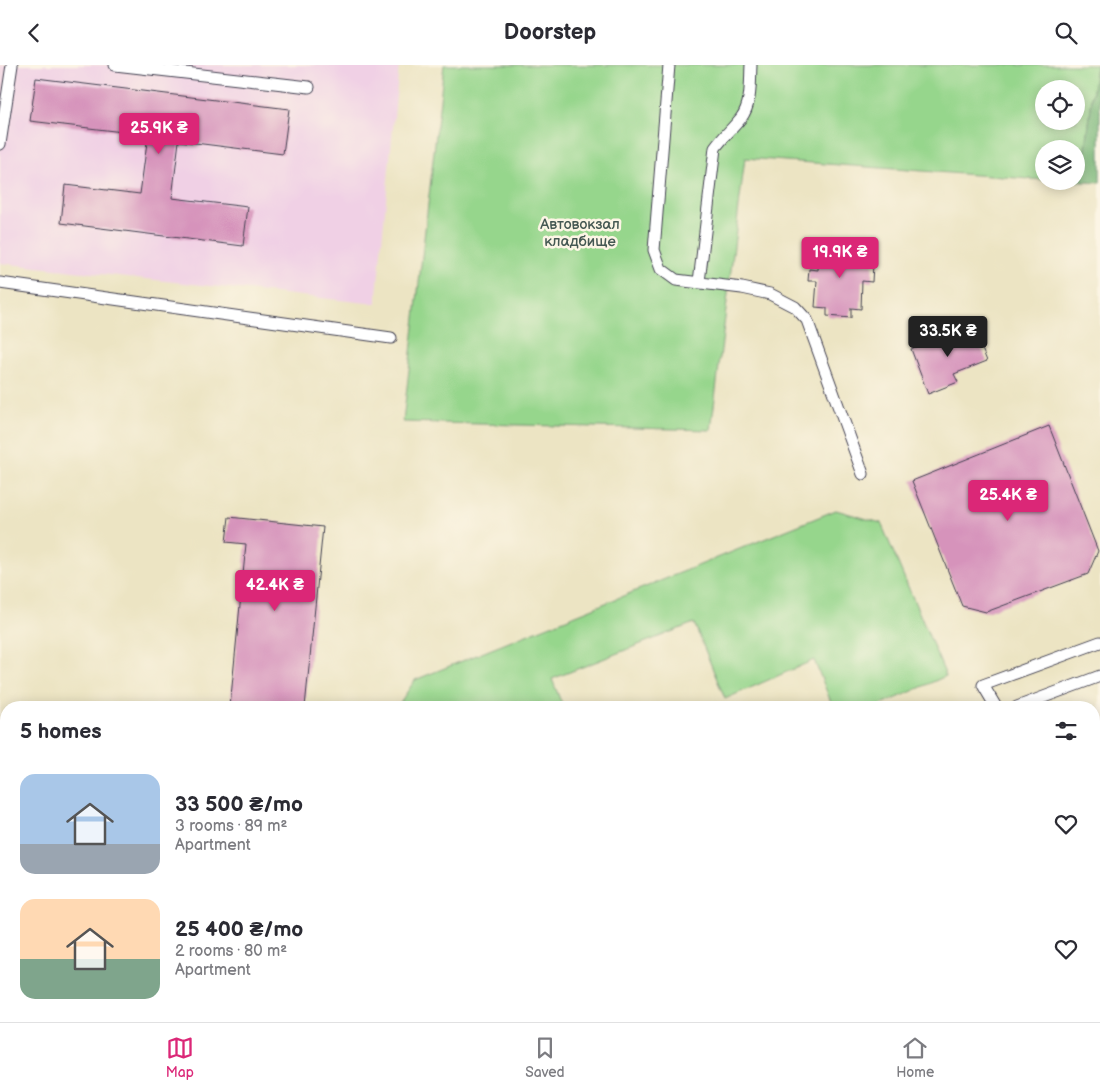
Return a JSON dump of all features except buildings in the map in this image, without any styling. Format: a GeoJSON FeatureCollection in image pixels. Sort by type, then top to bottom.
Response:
{"type":"FeatureCollection","features":[{"type":"Feature","properties":{"kind":"lane"},"geometry":{"type":"LineString","coordinates":[[0,144],[12,65]]}},
{"type":"Feature","properties":{"kind":"lane"},"geometry":{"type":"LineString","coordinates":[[115,65],[172,68],[309,87]]}},
{"type":"Feature","properties":{"kind":"lane"},"geometry":{"type":"LineString","coordinates":[[669,65],[654,250],[661,269],[676,280],[742,288],[770,294],[795,307],[807,319],[863,474]]}},
{"type":"Feature","properties":{"kind":"lane"},"geometry":{"type":"LineString","coordinates":[[699,282],[715,148],[725,133],[742,117],[749,98],[751,65]]}},
{"type":"Feature","properties":{"kind":"lane"},"geometry":{"type":"LineString","coordinates":[[0,283],[391,338]]}},
{"type":"Feature","properties":{"kind":"lane"},"geometry":{"type":"LineString","coordinates":[[992,701],[983,685],[1100,642]]}},
{"type":"Feature","properties":{"kind":"lane"},"geometry":{"type":"LineString","coordinates":[[1033,701],[1100,676]]}},
{"type":"Feature","properties":{"kind":"shaded area"},"geometry":{"type":"Polygon","coordinates":[[[0,65],[399,65],[376,304],[0,263],[0,65]]]}},
{"type":"Feature","properties":{"kind":"green space","name":"Автовокзал кладбище"},"geometry":{"type":"Polygon","coordinates":[[[444,65],[1096,65],[1085,157],[1085,140],[1035,140],[1035,179],[745,158],[711,430],[403,422],[444,65]]]}},
{"type":"Feature","properties":{"kind":"green space"},"geometry":{"type":"Polygon","coordinates":[[[1096,65],[1100,65],[1100,183],[1085,182],[1085,157],[1096,65]]]}},
{"type":"Feature","properties":{"kind":"green space"},"geometry":{"type":"Polygon","coordinates":[[[836,510],[881,523],[946,676],[890,701],[831,701],[814,660],[725,699],[694,623],[552,679],[561,701],[401,701],[415,680],[836,510]]]}}]}
